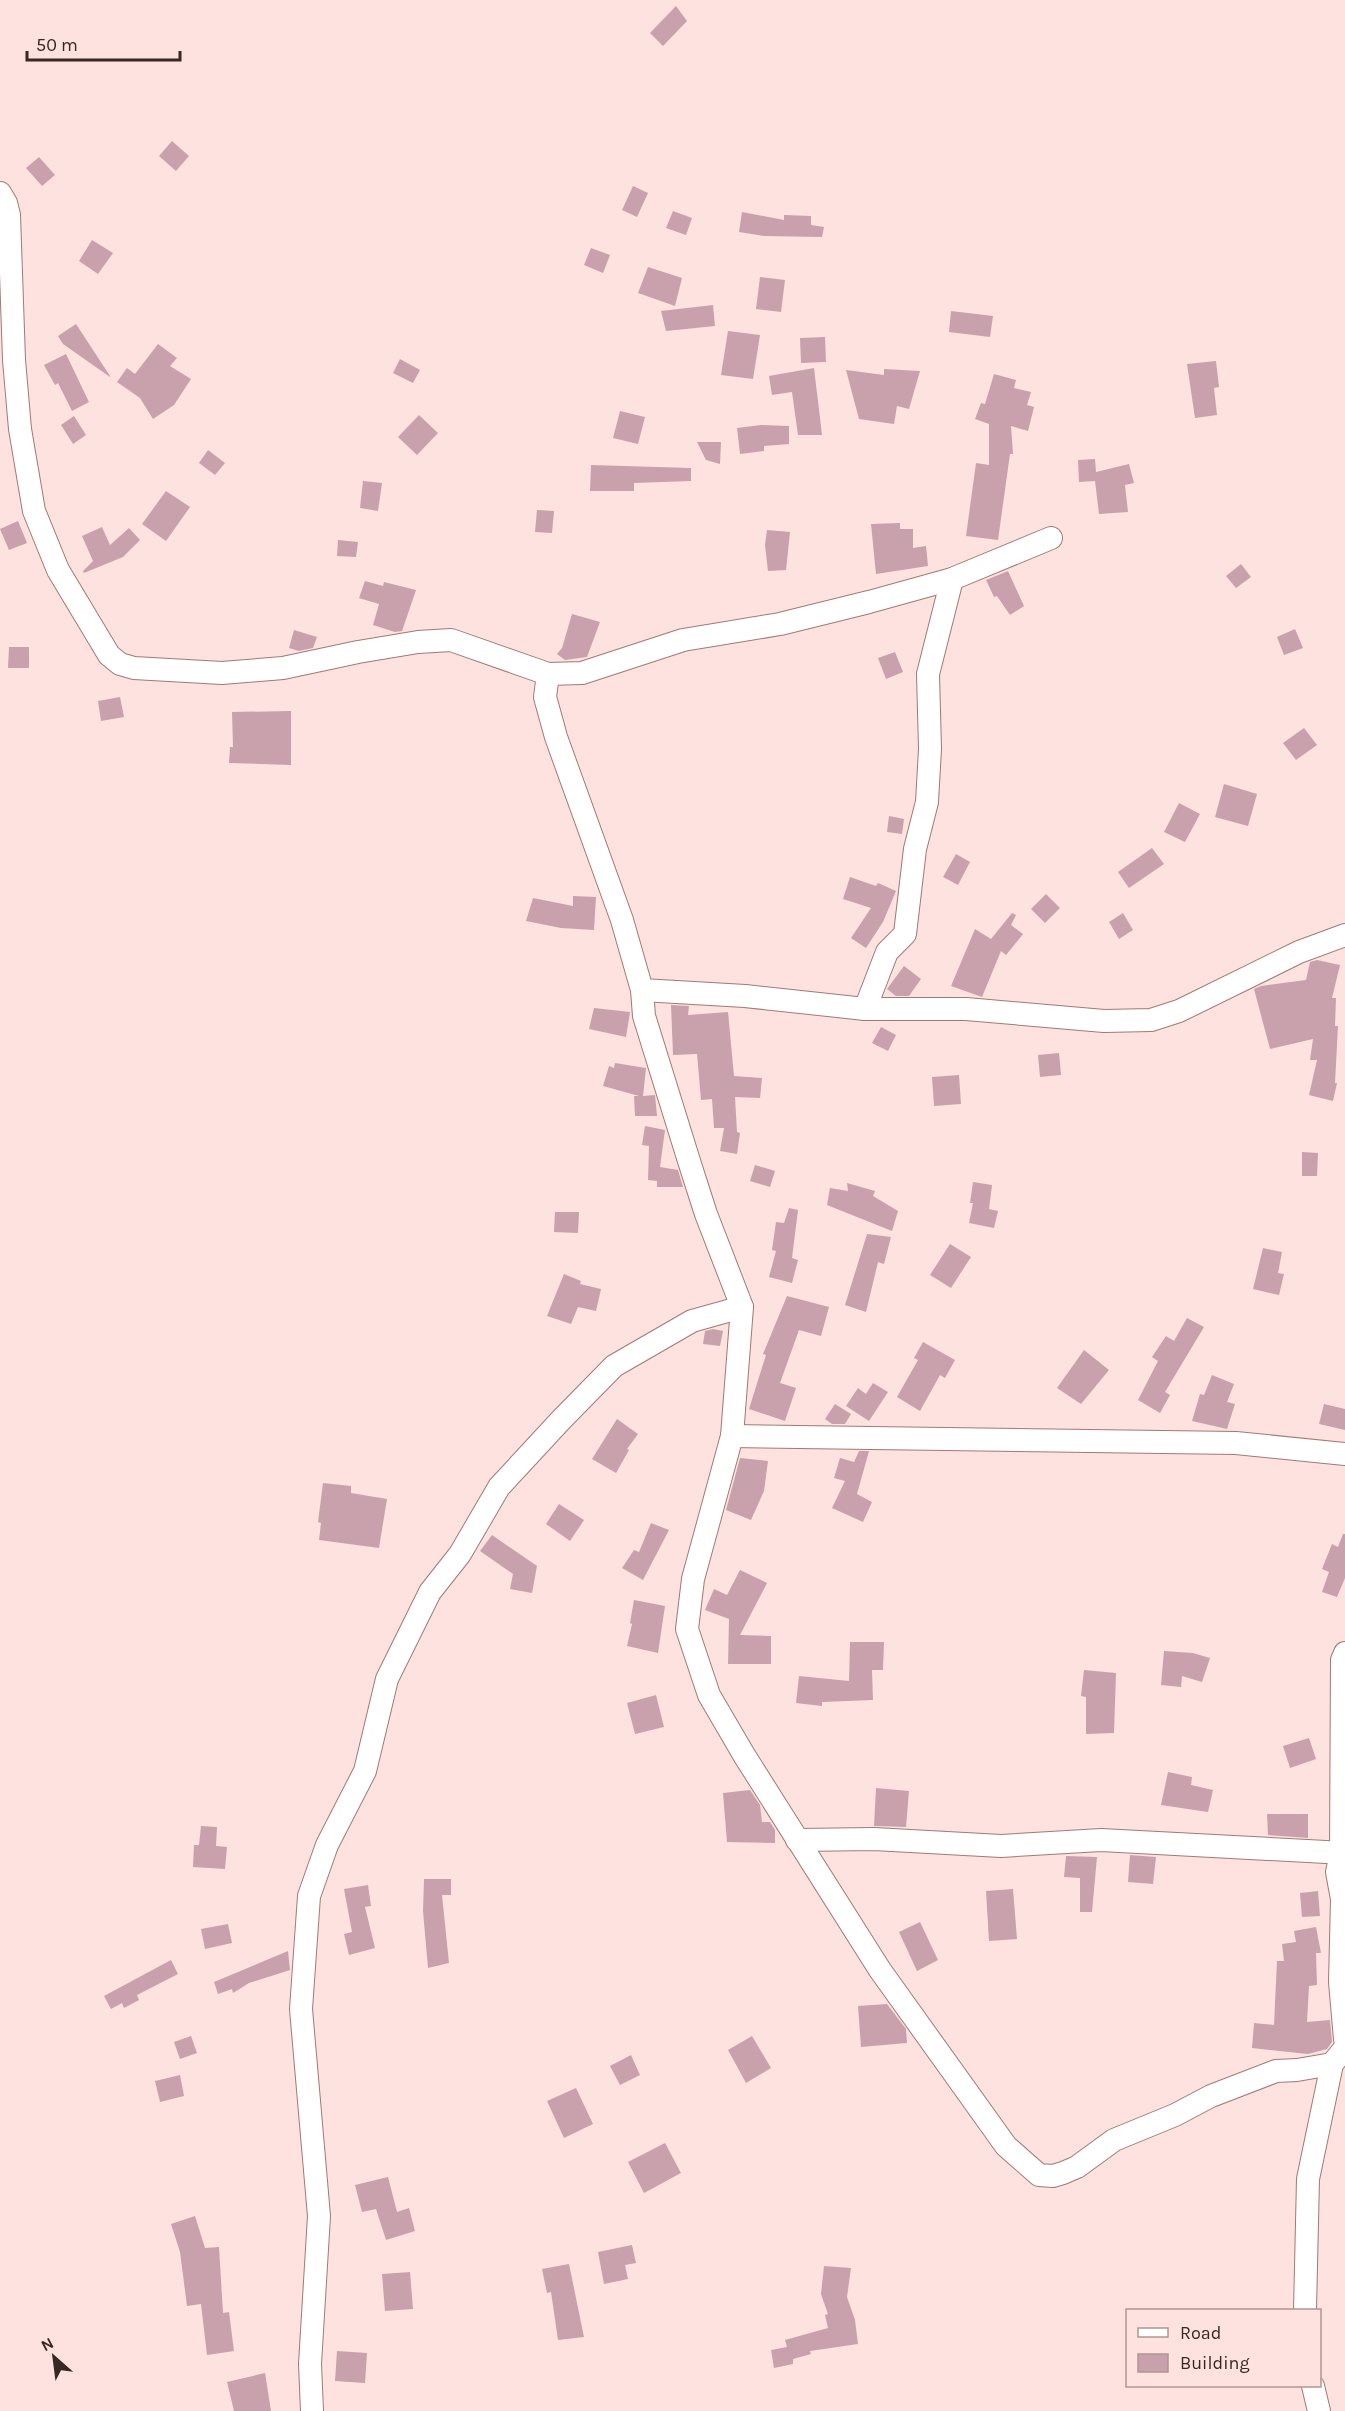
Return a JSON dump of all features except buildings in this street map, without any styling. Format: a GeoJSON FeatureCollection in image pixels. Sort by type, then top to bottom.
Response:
{"type":"FeatureCollection","features":[{"type":"Feature","properties":{"kind":"street"},"geometry":{"type":"LineString","coordinates":[[0,193],[9,215],[14,360],[20,429],[34,511],[58,570],[109,655],[120,664],[134,668],[222,673],[284,668],[358,652],[418,642],[451,640],[548,674],[582,673],[683,640],[780,624],[952,579],[1052,538]]}},
{"type":"Feature","properties":{"kind":"street"},"geometry":{"type":"LineString","coordinates":[[865,1009],[887,952],[905,933],[915,849],[927,802],[930,749],[928,674],[952,579]]}},
{"type":"Feature","properties":{"kind":"street"},"geometry":{"type":"LineString","coordinates":[[548,674],[544,697],[622,920],[642,990],[644,1016],[706,1214],[742,1307],[732,1436],[693,1579],[687,1629],[709,1695],[796,1840],[880,1970],[1006,2146],[1039,2175],[1053,2176],[1077,2167],[1114,2140],[1175,2115],[1211,2096],[1276,2071],[1297,2070],[1338,2056]]}},
{"type":"Feature","properties":{"kind":"street"},"geometry":{"type":"LineString","coordinates":[[642,990],[745,996],[865,1009],[966,1009],[1104,1021],[1151,1020],[1179,1011],[1299,952],[1345,935]]}},
{"type":"Feature","properties":{"kind":"street"},"geometry":{"type":"LineString","coordinates":[[312,2411],[309,2364],[319,2216],[301,2009],[309,1896],[327,1845],[365,1771],[387,1679],[430,1592],[460,1554],[499,1487],[561,1420],[614,1366],[692,1321],[742,1307]]}},
{"type":"Feature","properties":{"kind":"street"},"geometry":{"type":"LineString","coordinates":[[732,1436],[1236,1443],[1345,1454]]}},
{"type":"Feature","properties":{"kind":"street"},"geometry":{"type":"LineString","coordinates":[[1345,1653],[1342,1660],[1343,1853],[1337,1872],[1342,1899],[1340,1982],[1345,2039]]}},
{"type":"Feature","properties":{"kind":"street"},"geometry":{"type":"LineString","coordinates":[[796,1840],[874,1839],[1001,1846],[1101,1840],[1343,1853]]}},
{"type":"Feature","properties":{"kind":"street"},"geometry":{"type":"LineString","coordinates":[[1305,2309],[1308,2179],[1338,2056]]}},
{"type":"Feature","properties":{"kind":"street"},"geometry":{"type":"LineString","coordinates":[[1313,2387],[1319,2411]]}}]}
